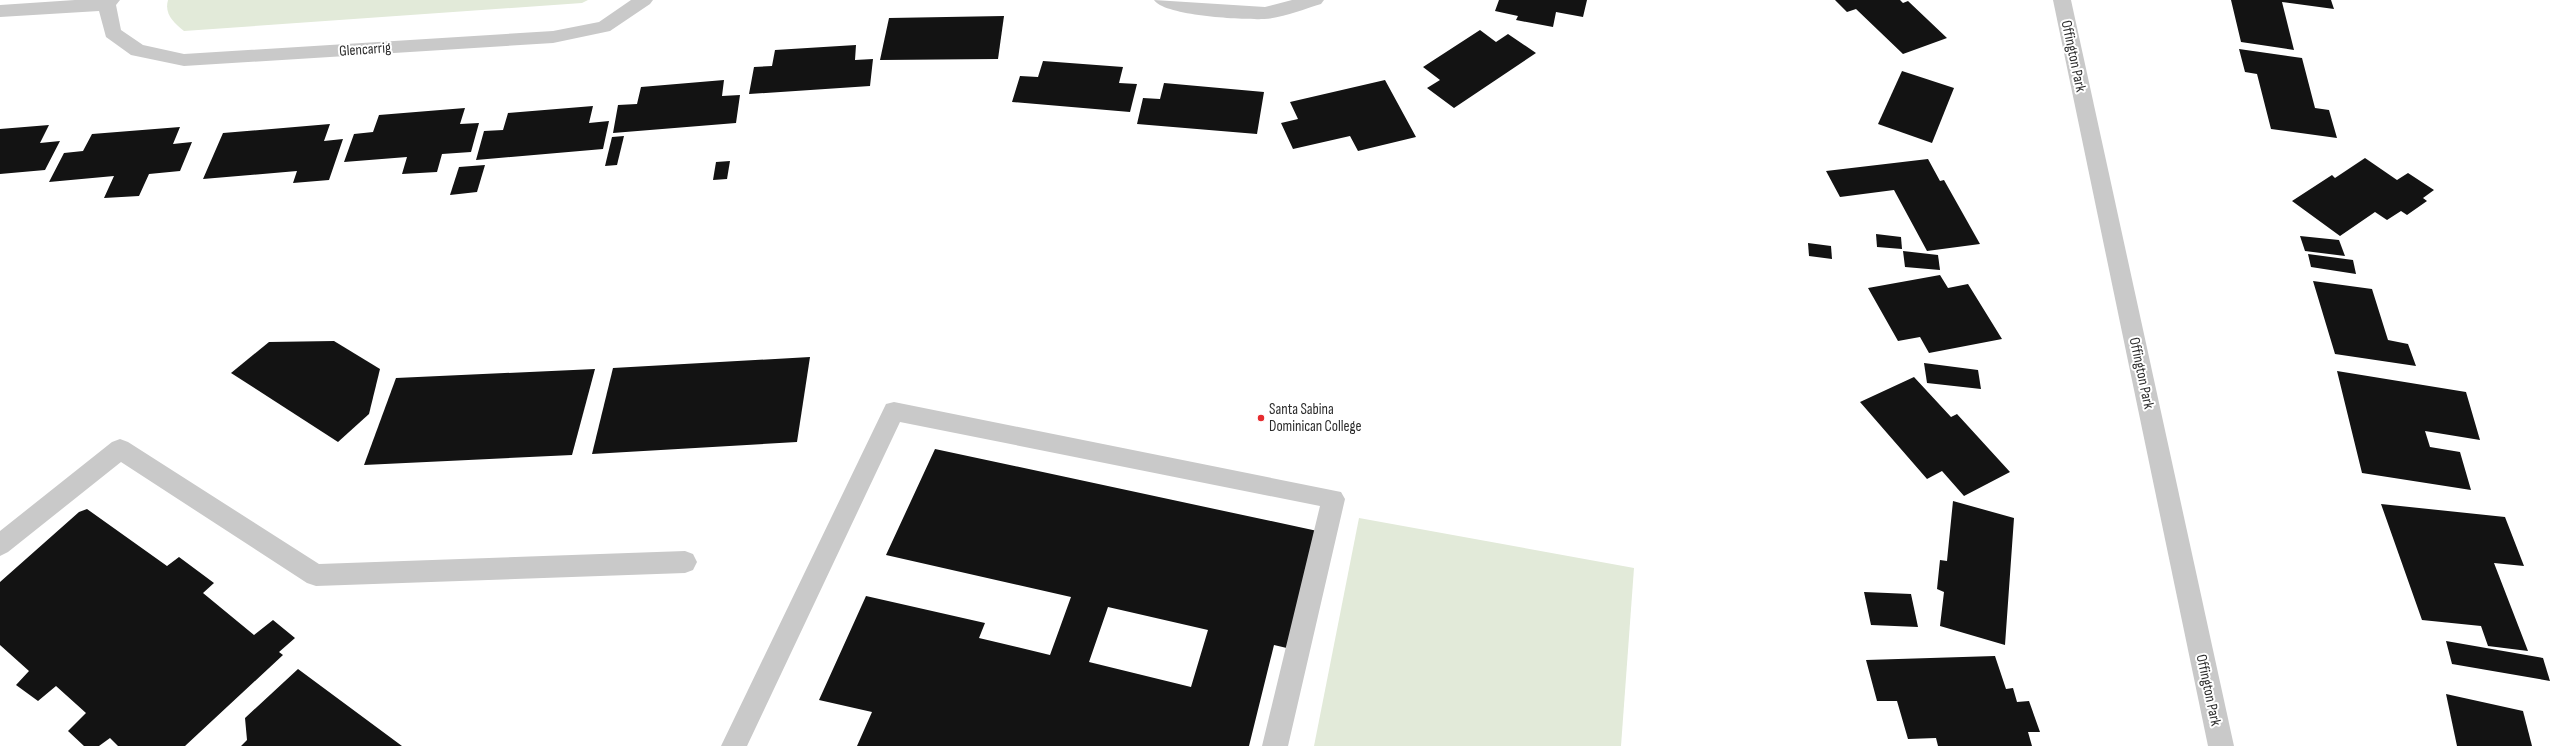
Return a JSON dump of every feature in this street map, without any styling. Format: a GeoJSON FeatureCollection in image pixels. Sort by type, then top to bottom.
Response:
{"type":"FeatureCollection","features":[{"type":"Feature","properties":{"kind":"street","name":"Glencarrig"},"geometry":{"type":"LineString","coordinates":[[0,11],[109,2],[112,33],[138,50],[184,60],[553,37],[604,27],[644,0]]}},
{"type":"Feature","properties":{"kind":"street"},"geometry":{"type":"LineString","coordinates":[[1163,0],[1179,7],[1265,13],[1315,0]]}},
{"type":"Feature","properties":{"kind":"street","name":"Offington Park"},"geometry":{"type":"LineString","coordinates":[[2062,0],[2221,746]]}},
{"type":"Feature","properties":{"kind":"street"},"geometry":{"type":"LineString","coordinates":[[734,746],[894,411],[1332,499],[1275,746]]}},
{"type":"Feature","properties":{"kind":"street"},"geometry":{"type":"LineString","coordinates":[[0,545],[120,449],[316,575],[685,562]]}},
{"type":"Feature","properties":{"kind":"green space"},"geometry":{"type":"Polygon","coordinates":[[[168,0],[588,0],[582,3],[184,31],[171,18],[167,10],[168,0]]]}},
{"type":"Feature","properties":{"kind":"green space"},"geometry":{"type":"Polygon","coordinates":[[[1359,518],[1634,568],[1621,746],[1314,746],[1359,518]]]}},
{"type":"Feature","properties":{"kind":"building"},"geometry":{"type":"Polygon","coordinates":[[[1499,0],[1587,0],[1583,17],[1556,12],[1553,27],[1516,20],[1518,16],[1495,11],[1499,0]]]}},
{"type":"Feature","properties":{"kind":"building"},"geometry":{"type":"Polygon","coordinates":[[[1835,0],[1900,0],[1903,3],[1908,1],[1947,38],[1903,54],[1856,9],[1847,12],[1835,0]]]}},
{"type":"Feature","properties":{"kind":"building"},"geometry":{"type":"Polygon","coordinates":[[[2231,0],[2331,0],[2334,9],[2282,2],[2294,50],[2241,42],[2231,0]]]}},
{"type":"Feature","properties":{"kind":"building"},"geometry":{"type":"Polygon","coordinates":[[[1004,16],[998,59],[880,60],[889,18],[1004,16]]]}},
{"type":"Feature","properties":{"kind":"building"},"geometry":{"type":"Polygon","coordinates":[[[1480,30],[1496,42],[1508,34],[1536,53],[1454,108],[1427,88],[1440,80],[1423,67],[1480,30]]]}},
{"type":"Feature","properties":{"kind":"building"},"geometry":{"type":"Polygon","coordinates":[[[856,45],[855,60],[873,59],[870,86],[749,94],[754,67],[772,66],[775,50],[856,45]]]}},
{"type":"Feature","properties":{"kind":"building"},"geometry":{"type":"Polygon","coordinates":[[[2239,49],[2302,58],[2315,108],[2329,110],[2337,138],[2271,129],[2257,74],[2245,72],[2239,49]]]}},
{"type":"Feature","properties":{"kind":"building"},"geometry":{"type":"Polygon","coordinates":[[[1043,61],[1123,67],[1119,83],[1137,84],[1130,112],[1012,102],[1020,76],[1038,77],[1043,61]]]}},
{"type":"Feature","properties":{"kind":"building"},"geometry":{"type":"Polygon","coordinates":[[[1902,71],[1954,88],[1932,143],[1878,124],[1902,71]]]}},
{"type":"Feature","properties":{"kind":"building"},"geometry":{"type":"Polygon","coordinates":[[[724,80],[722,96],[740,95],[736,123],[613,133],[618,105],[637,104],[641,87],[724,80]]]}},
{"type":"Feature","properties":{"kind":"building"},"geometry":{"type":"Polygon","coordinates":[[[1385,80],[1416,137],[1358,151],[1350,136],[1293,149],[1281,123],[1298,119],[1290,102],[1385,80]]]}},
{"type":"Feature","properties":{"kind":"building"},"geometry":{"type":"Polygon","coordinates":[[[1164,83],[1264,92],[1257,134],[1137,124],[1143,98],[1160,99],[1164,83]]]}},
{"type":"Feature","properties":{"kind":"building"},"geometry":{"type":"Polygon","coordinates":[[[593,106],[589,123],[609,121],[603,149],[476,160],[484,131],[503,130],[508,113],[593,106]]]}},
{"type":"Feature","properties":{"kind":"building"},"geometry":{"type":"Polygon","coordinates":[[[465,108],[460,124],[479,123],[471,152],[442,154],[437,172],[402,174],[407,157],[344,162],[354,134],[373,132],[379,115],[465,108]]]}},
{"type":"Feature","properties":{"kind":"building"},"geometry":{"type":"Polygon","coordinates":[[[330,124],[324,141],[343,139],[329,180],[293,183],[297,171],[203,179],[223,133],[330,124]]]}},
{"type":"Feature","properties":{"kind":"building"},"geometry":{"type":"Polygon","coordinates":[[[49,125],[40,143],[60,141],[45,170],[0,174],[0,129],[49,125]]]}},
{"type":"Feature","properties":{"kind":"building"},"geometry":{"type":"Polygon","coordinates":[[[180,127],[173,144],[192,142],[180,171],[149,174],[139,196],[104,198],[114,176],[49,182],[64,153],[83,151],[92,134],[180,127]]]}},
{"type":"Feature","properties":{"kind":"building"},"geometry":{"type":"Polygon","coordinates":[[[624,136],[617,165],[605,166],[612,137],[624,136]]]}},
{"type":"Feature","properties":{"kind":"building"},"geometry":{"type":"Polygon","coordinates":[[[2365,158],[2397,180],[2408,173],[2434,190],[2423,198],[2427,201],[2407,215],[2401,211],[2387,220],[2375,212],[2340,236],[2292,201],[2332,175],[2335,178],[2365,158]]]}},
{"type":"Feature","properties":{"kind":"building"},"geometry":{"type":"Polygon","coordinates":[[[1928,159],[1940,181],[1944,180],[1980,244],[1927,251],[1894,190],[1840,197],[1826,171],[1928,159]]]}},
{"type":"Feature","properties":{"kind":"building"},"geometry":{"type":"Polygon","coordinates":[[[730,161],[727,179],[713,180],[716,162],[730,161]]]}},
{"type":"Feature","properties":{"kind":"building"},"geometry":{"type":"Polygon","coordinates":[[[485,165],[477,192],[450,195],[459,167],[485,165]]]}},
{"type":"Feature","properties":{"kind":"building"},"geometry":{"type":"Polygon","coordinates":[[[1876,234],[1901,237],[1902,249],[1877,247],[1876,234]]]}},
{"type":"Feature","properties":{"kind":"building"},"geometry":{"type":"Polygon","coordinates":[[[2300,236],[2339,240],[2345,256],[2305,251],[2300,236]]]}},
{"type":"Feature","properties":{"kind":"building"},"geometry":{"type":"Polygon","coordinates":[[[1808,243],[1831,246],[1832,259],[1809,256],[1808,243]]]}},
{"type":"Feature","properties":{"kind":"building"},"geometry":{"type":"Polygon","coordinates":[[[1903,251],[1938,255],[1940,270],[1905,267],[1903,251]]]}},
{"type":"Feature","properties":{"kind":"building"},"geometry":{"type":"Polygon","coordinates":[[[2308,254],[2353,260],[2356,274],[2311,267],[2308,254]]]}},
{"type":"Feature","properties":{"kind":"building"},"geometry":{"type":"Polygon","coordinates":[[[1940,275],[1948,288],[1968,284],[2002,339],[1929,353],[1920,337],[1898,341],[1868,288],[1940,275]]]}},
{"type":"Feature","properties":{"kind":"building"},"geometry":{"type":"Polygon","coordinates":[[[2313,281],[2372,289],[2388,340],[2408,344],[2416,366],[2335,354],[2313,281]]]}},
{"type":"Feature","properties":{"kind":"building"},"geometry":{"type":"Polygon","coordinates":[[[334,341],[380,369],[369,414],[338,442],[231,373],[269,342],[334,341]]]}},
{"type":"Feature","properties":{"kind":"building"},"geometry":{"type":"Polygon","coordinates":[[[810,357],[797,442],[592,454],[613,368],[810,357]]]}},
{"type":"Feature","properties":{"kind":"building"},"geometry":{"type":"Polygon","coordinates":[[[1924,363],[1978,370],[1981,389],[1927,383],[1924,363]]]}},
{"type":"Feature","properties":{"kind":"building"},"geometry":{"type":"Polygon","coordinates":[[[595,369],[572,455],[364,465],[396,378],[595,369]]]}},
{"type":"Feature","properties":{"kind":"building"},"geometry":{"type":"Polygon","coordinates":[[[2337,371],[2466,392],[2480,440],[2425,431],[2430,447],[2460,452],[2471,490],[2362,473],[2337,371]]]}},
{"type":"Feature","properties":{"kind":"building"},"geometry":{"type":"Polygon","coordinates":[[[1914,377],[1951,417],[1957,414],[2010,472],[1964,496],[1942,471],[1927,479],[1860,402],[1914,377]]]}},
{"type":"Feature","properties":{"kind":"building"},"geometry":{"type":"Polygon","coordinates":[[[935,449],[1322,532],[1291,649],[1274,645],[1249,746],[857,746],[872,712],[819,700],[866,596],[985,623],[979,638],[1050,655],[1071,597],[886,555],[935,449]],[[1108,607],[1089,662],[1191,687],[1208,630],[1108,607]]]}},
{"type":"Feature","properties":{"kind":"building"},"geometry":{"type":"Polygon","coordinates":[[[1953,501],[2014,518],[2005,645],[1940,626],[1944,592],[1937,589],[1940,560],[1947,561],[1953,501]]]}},
{"type":"Feature","properties":{"kind":"building"},"geometry":{"type":"Polygon","coordinates":[[[2381,504],[2505,517],[2524,566],[2494,563],[2528,651],[2488,646],[2481,626],[2422,620],[2381,504]]]}},
{"type":"Feature","properties":{"kind":"building"},"geometry":{"type":"Polygon","coordinates":[[[87,509],[167,566],[179,557],[214,583],[203,593],[254,635],[273,620],[295,638],[279,652],[283,655],[185,746],[118,746],[110,738],[99,746],[84,746],[68,731],[86,713],[56,686],[38,701],[16,685],[29,671],[0,645],[0,582],[79,512],[87,509]]]}},
{"type":"Feature","properties":{"kind":"building"},"geometry":{"type":"Polygon","coordinates":[[[1864,592],[1911,594],[1918,627],[1871,625],[1864,592]]]}},
{"type":"Feature","properties":{"kind":"building"},"geometry":{"type":"Polygon","coordinates":[[[2446,641],[2543,658],[2550,681],[2452,664],[2446,641]]]}},
{"type":"Feature","properties":{"kind":"building"},"geometry":{"type":"Polygon","coordinates":[[[1995,656],[2006,689],[2013,688],[2017,702],[2029,701],[2040,732],[2028,732],[2032,746],[1938,746],[1936,738],[1908,739],[1897,701],[1877,701],[1866,660],[1995,656]]]}},
{"type":"Feature","properties":{"kind":"building"},"geometry":{"type":"Polygon","coordinates":[[[298,669],[402,746],[241,746],[247,740],[245,718],[298,669]]]}},
{"type":"Feature","properties":{"kind":"building"},"geometry":{"type":"Polygon","coordinates":[[[2446,694],[2523,711],[2532,746],[2457,746],[2446,694]]]}},
{"type":"Feature","properties":{"kind":"place","name":"Santa Sabina Dominican College"},"geometry":{"type":"Point","coordinates":[1261,418]}}]}
